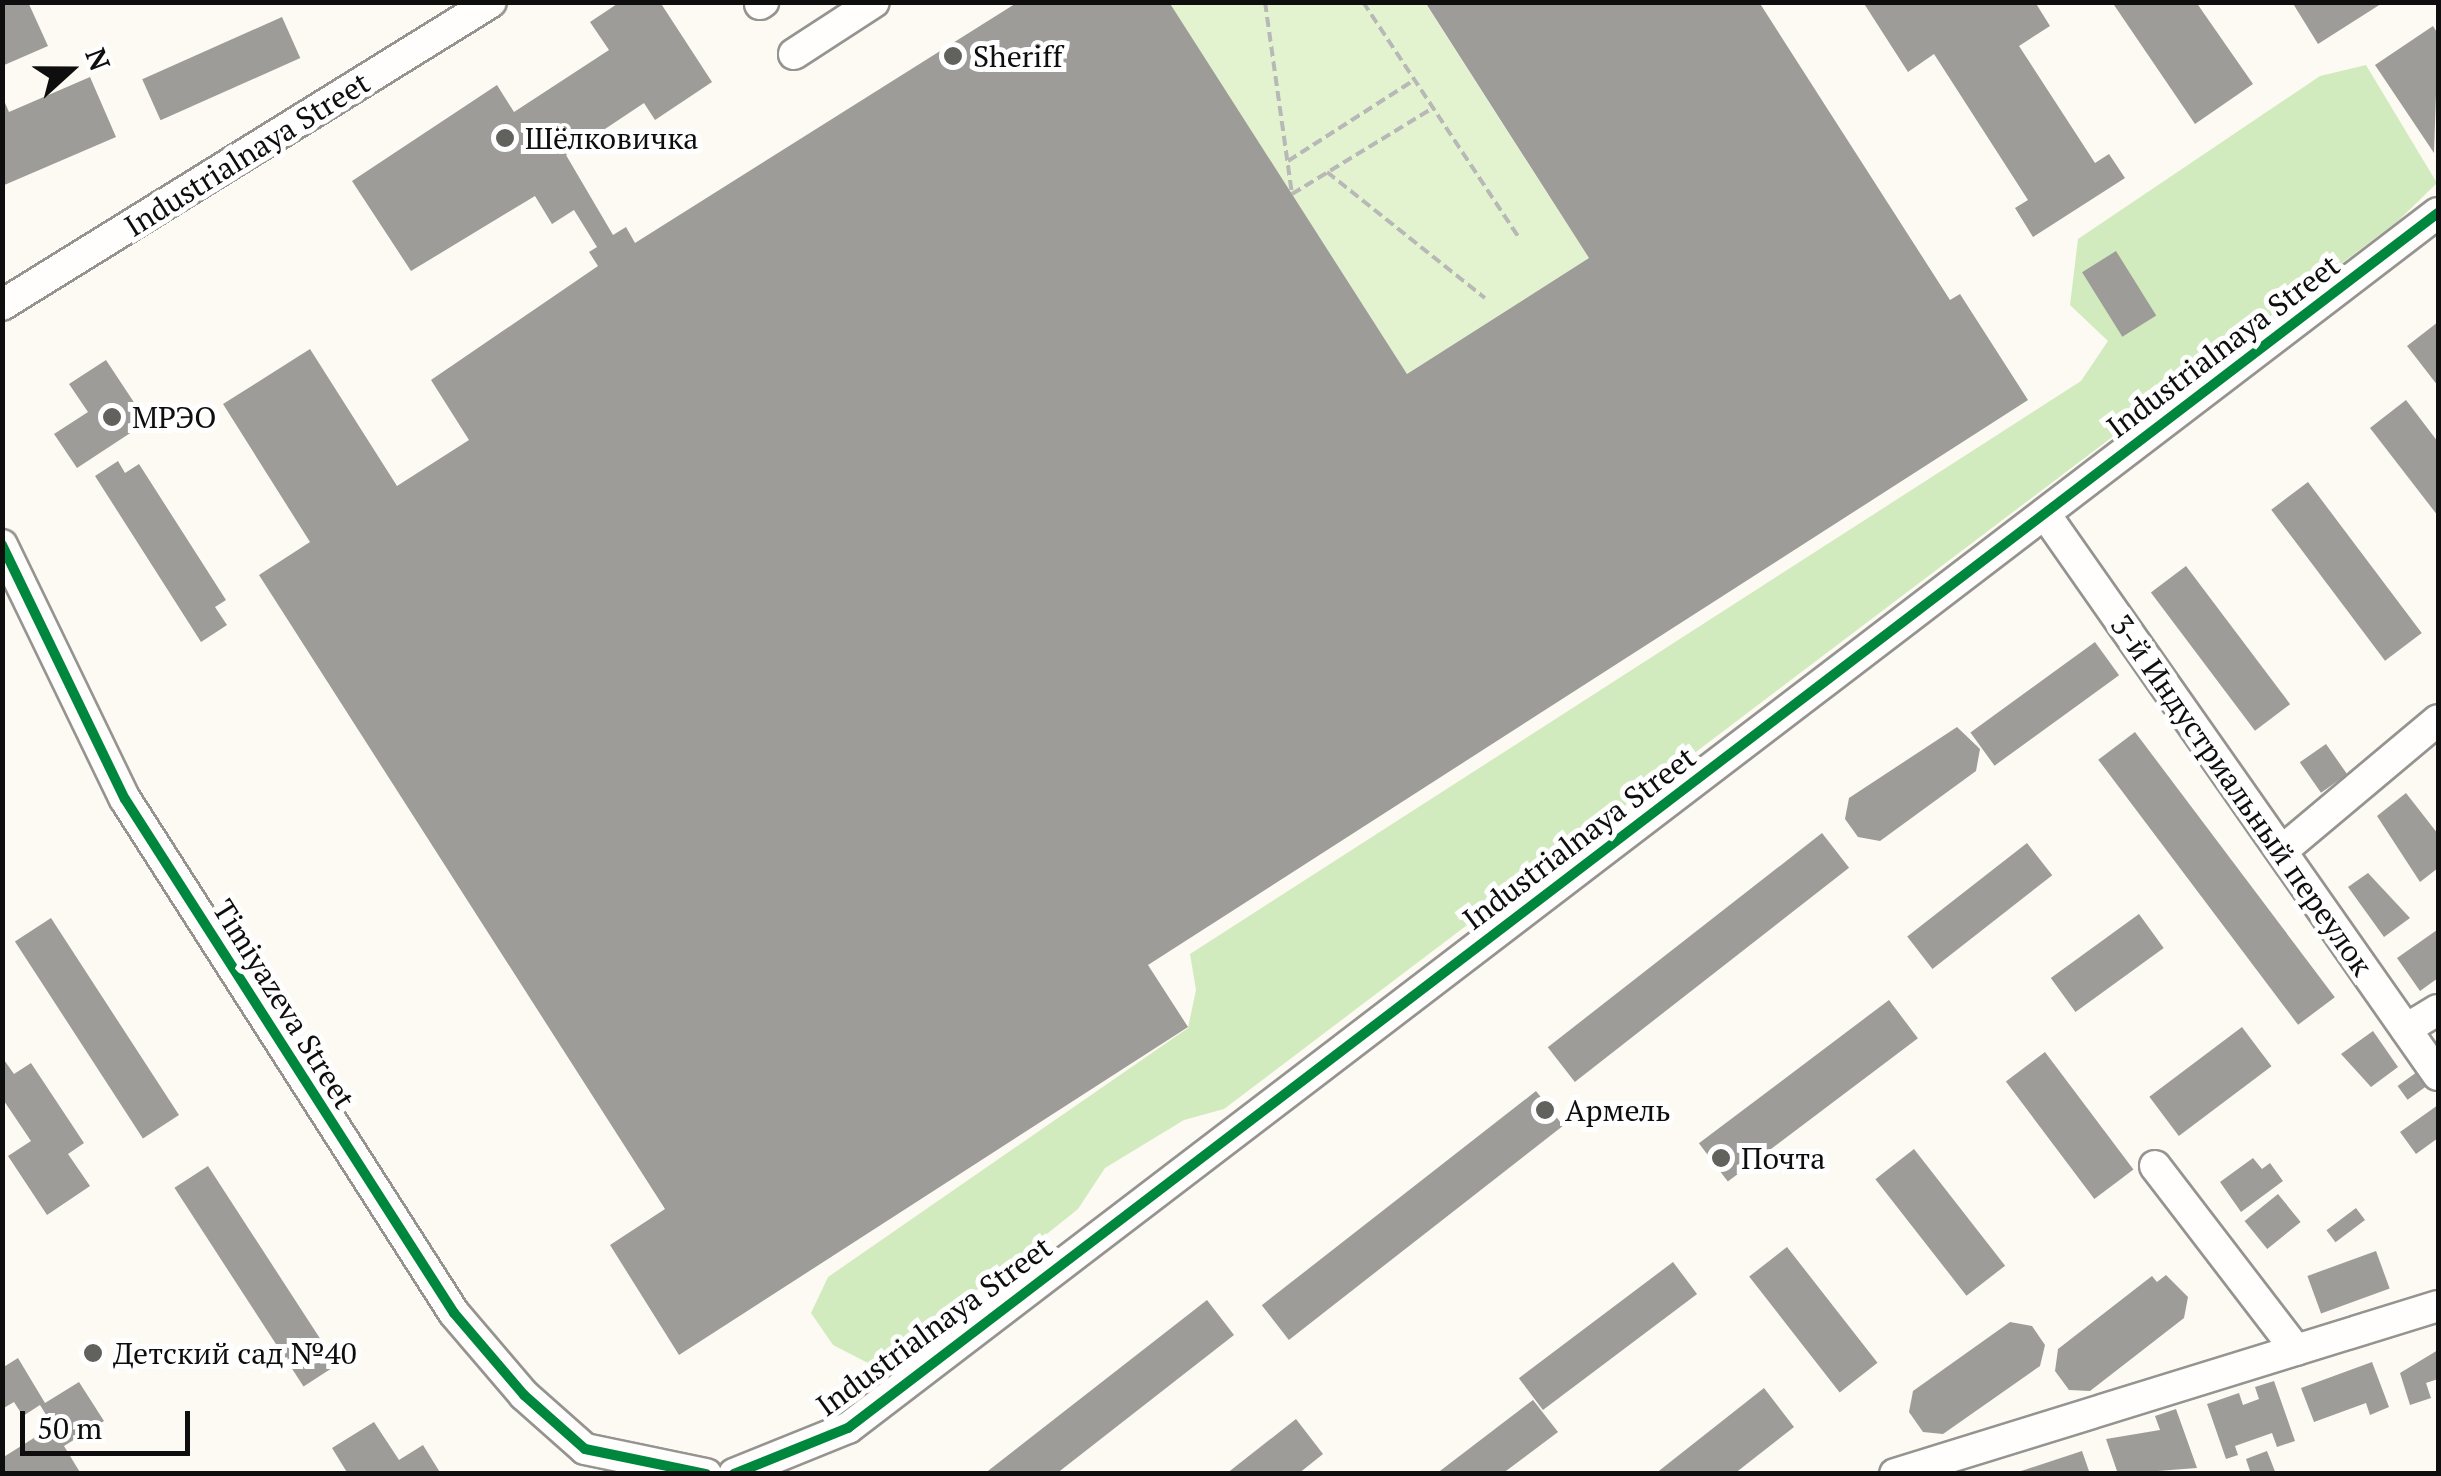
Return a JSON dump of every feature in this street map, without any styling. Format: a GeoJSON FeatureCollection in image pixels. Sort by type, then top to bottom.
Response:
{"type":"FeatureCollection","features":[{"type":"Feature","properties":{"kind":"street","name":"Industrialnaya Street"},"geometry":{"type":"LineString","coordinates":[[2,305],[491,2]]}},
{"type":"Feature","properties":{"kind":"street"},"geometry":{"type":"LineString","coordinates":[[794,54],[874,2]]}},
{"type":"Feature","properties":{"kind":"street","name":"Industrialnaya Street"},"geometry":{"type":"LineString","coordinates":[[734,1474],[848,1428],[2438,213]]}},
{"type":"Feature","properties":{"kind":"street","name":"3-й Индустриальный переулок"},"geometry":{"type":"LineString","coordinates":[[2045,514],[2438,1075]]}},
{"type":"Feature","properties":{"kind":"street","name":"Timiyazeva Street"},"geometry":{"type":"LineString","coordinates":[[2,545],[125,799],[454,1313],[524,1395],[585,1449],[706,1474]]}},
{"type":"Feature","properties":{"kind":"street"},"geometry":{"type":"LineString","coordinates":[[2284,850],[2438,720]]}},
{"type":"Feature","properties":{"kind":"street"},"geometry":{"type":"LineString","coordinates":[[2406,1029],[2438,1010]]}},
{"type":"Feature","properties":{"kind":"street"},"geometry":{"type":"LineString","coordinates":[[2155,1166],[2296,1350]]}},
{"type":"Feature","properties":{"kind":"street"},"geometry":{"type":"LineString","coordinates":[[1895,1474],[2438,1306]]}},
{"type":"Feature","properties":{"kind":"path"},"geometry":{"type":"LineString","coordinates":[[1265,2],[1292,194],[1433,108]]}},
{"type":"Feature","properties":{"kind":"path"},"geometry":{"type":"LineString","coordinates":[[1363,2],[1518,236]]}},
{"type":"Feature","properties":{"kind":"path"},"geometry":{"type":"LineString","coordinates":[[1287,161],[1414,80]]}},
{"type":"Feature","properties":{"kind":"path"},"geometry":{"type":"LineString","coordinates":[[1327,172],[1485,298]]}},
{"type":"Feature","properties":{"kind":"green space"},"geometry":{"type":"Polygon","coordinates":[[[1169,3],[1425,3],[1589,258],[1407,374],[1169,3]]]}},
{"type":"Feature","properties":{"kind":"green space"},"geometry":{"type":"Polygon","coordinates":[[[2366,65],[2437,183],[2399,220],[1224,1109],[1184,1120],[1105,1168],[1078,1209],[917,1338],[868,1363],[833,1345],[811,1313],[828,1277],[1188,1028],[1196,990],[1190,954],[2081,381],[2108,341],[2070,305],[2078,239],[2320,76],[2366,65]]]}},
{"type":"Feature","properties":{"kind":"building"},"geometry":{"type":"Polygon","coordinates":[[[2,2],[28,2],[48,46],[2,66],[2,2]]]}},
{"type":"Feature","properties":{"kind":"building"},"geometry":{"type":"Polygon","coordinates":[[[620,2],[660,2],[712,82],[655,120],[644,103],[566,155],[613,235],[626,227],[635,243],[1018,2],[1169,2],[1407,374],[1589,258],[1425,2],[1759,2],[1950,300],[1960,294],[2028,400],[1148,965],[1188,1027],[679,1355],[610,1245],[665,1209],[259,575],[310,542],[223,404],[310,349],[397,486],[469,440],[431,380],[598,266],[589,252],[597,247],[574,210],[552,224],[535,196],[411,271],[352,181],[497,85],[514,112],[609,50],[590,22],[620,2]]]}},
{"type":"Feature","properties":{"kind":"building"},"geometry":{"type":"Polygon","coordinates":[[[1863,2],[2035,2],[2050,26],[2019,46],[2095,163],[2109,154],[2125,178],[2033,237],[2015,208],[2028,200],[1934,54],[1908,72],[1863,2]]]}},
{"type":"Feature","properties":{"kind":"building"},"geometry":{"type":"Polygon","coordinates":[[[2112,2],[2196,2],[2253,84],[2195,124],[2112,2]]]}},
{"type":"Feature","properties":{"kind":"building"},"geometry":{"type":"Polygon","coordinates":[[[2292,2],[2384,2],[2318,44],[2292,2]]]}},
{"type":"Feature","properties":{"kind":"building"},"geometry":{"type":"Polygon","coordinates":[[[282,17],[300,58],[161,120],[142,79],[282,17]]]}},
{"type":"Feature","properties":{"kind":"building"},"geometry":{"type":"Polygon","coordinates":[[[2433,26],[2438,34],[2434,153],[2375,65],[2433,26]]]}},
{"type":"Feature","properties":{"kind":"building"},"geometry":{"type":"Polygon","coordinates":[[[90,77],[116,137],[2,186],[2,96],[9,112],[90,77]]]}},
{"type":"Feature","properties":{"kind":"building"},"geometry":{"type":"Polygon","coordinates":[[[2116,251],[2156,315],[2122,337],[2082,272],[2116,251]]]}},
{"type":"Feature","properties":{"kind":"building"},"geometry":{"type":"Polygon","coordinates":[[[2438,322],[2438,386],[2407,346],[2438,322]]]}},
{"type":"Feature","properties":{"kind":"building","name":"МРЭО"},"geometry":{"type":"Polygon","coordinates":[[[106,360],[147,422],[77,468],[54,434],[88,412],[69,384],[106,360]]]}},
{"type":"Feature","properties":{"kind":"building"},"geometry":{"type":"Polygon","coordinates":[[[2406,400],[2438,442],[2438,516],[2370,428],[2406,400]]]}},
{"type":"Feature","properties":{"kind":"building"},"geometry":{"type":"Polygon","coordinates":[[[118,461],[125,473],[139,464],[226,600],[215,607],[227,625],[201,642],[95,476],[118,461]]]}},
{"type":"Feature","properties":{"kind":"building"},"geometry":{"type":"Polygon","coordinates":[[[2308,482],[2422,633],[2385,661],[2271,510],[2308,482]]]}},
{"type":"Feature","properties":{"kind":"building"},"geometry":{"type":"Polygon","coordinates":[[[2186,566],[2290,704],[2255,731],[2151,592],[2186,566]]]}},
{"type":"Feature","properties":{"kind":"building"},"geometry":{"type":"Polygon","coordinates":[[[2095,642],[2119,675],[1995,766],[1970,733],[2095,642]]]}},
{"type":"Feature","properties":{"kind":"building"},"geometry":{"type":"Polygon","coordinates":[[[1957,727],[1980,749],[1976,771],[1880,841],[1858,837],[1845,819],[1849,798],[1957,727]]]}},
{"type":"Feature","properties":{"kind":"building"},"geometry":{"type":"Polygon","coordinates":[[[2135,732],[2335,997],[2298,1025],[2098,760],[2135,732]]]}},
{"type":"Feature","properties":{"kind":"building"},"geometry":{"type":"Polygon","coordinates":[[[2326,744],[2347,774],[2321,793],[2300,762],[2326,744]]]}},
{"type":"Feature","properties":{"kind":"building"},"geometry":{"type":"Polygon","coordinates":[[[2406,793],[2438,834],[2438,868],[2420,882],[2377,816],[2406,793]]]}},
{"type":"Feature","properties":{"kind":"building"},"geometry":{"type":"Polygon","coordinates":[[[1822,833],[1849,868],[1575,1082],[1548,1047],[1822,833]]]}},
{"type":"Feature","properties":{"kind":"building"},"geometry":{"type":"Polygon","coordinates":[[[2027,843],[2052,875],[1932,969],[1907,937],[2027,843]]]}},
{"type":"Feature","properties":{"kind":"building"},"geometry":{"type":"Polygon","coordinates":[[[2368,873],[2410,918],[2384,937],[2348,887],[2368,873]]]}},
{"type":"Feature","properties":{"kind":"building"},"geometry":{"type":"Polygon","coordinates":[[[2139,914],[2164,948],[2076,1012],[2051,978],[2139,914]]]}},
{"type":"Feature","properties":{"kind":"building"},"geometry":{"type":"Polygon","coordinates":[[[51,918],[179,1115],[143,1139],[15,941],[51,918]]]}},
{"type":"Feature","properties":{"kind":"building"},"geometry":{"type":"Polygon","coordinates":[[[2437,930],[2438,978],[2420,991],[2397,958],[2437,930]]]}},
{"type":"Feature","properties":{"kind":"building"},"geometry":{"type":"Polygon","coordinates":[[[1889,1000],[1918,1038],[1728,1182],[1699,1143],[1889,1000]]]}},
{"type":"Feature","properties":{"kind":"building"},"geometry":{"type":"Polygon","coordinates":[[[2242,1027],[2271,1066],[2179,1136],[2149,1097],[2242,1027]]]}},
{"type":"Feature","properties":{"kind":"building"},"geometry":{"type":"Polygon","coordinates":[[[2373,1031],[2398,1067],[2371,1087],[2341,1054],[2373,1031]]]}},
{"type":"Feature","properties":{"kind":"building"},"geometry":{"type":"Polygon","coordinates":[[[2045,1052],[2133,1169],[2094,1199],[2006,1081],[2045,1052]]]}},
{"type":"Feature","properties":{"kind":"building"},"geometry":{"type":"Polygon","coordinates":[[[2,1057],[14,1074],[31,1063],[84,1143],[68,1154],[90,1186],[47,1215],[8,1156],[31,1141],[2,1098],[2,1057]]]}},
{"type":"Feature","properties":{"kind":"building"},"geometry":{"type":"Polygon","coordinates":[[[2417,1072],[2427,1086],[2408,1100],[2398,1086],[2417,1072]]]}},
{"type":"Feature","properties":{"kind":"building"},"geometry":{"type":"Polygon","coordinates":[[[1536,1091],[1563,1126],[1289,1340],[1262,1305],[1536,1091]]]}},
{"type":"Feature","properties":{"kind":"building"},"geometry":{"type":"Polygon","coordinates":[[[2438,1105],[2438,1138],[2416,1154],[2400,1132],[2438,1105]]]}},
{"type":"Feature","properties":{"kind":"building"},"geometry":{"type":"Polygon","coordinates":[[[1914,1149],[2005,1266],[1967,1296],[1875,1179],[1914,1149]]]}},
{"type":"Feature","properties":{"kind":"building"},"geometry":{"type":"Polygon","coordinates":[[[2253,1158],[2262,1169],[2270,1163],[2283,1181],[2241,1212],[2220,1182],[2253,1158]]]}},
{"type":"Feature","properties":{"kind":"building"},"geometry":{"type":"Polygon","coordinates":[[[208,1166],[337,1365],[304,1387],[174,1188],[208,1166]]]}},
{"type":"Feature","properties":{"kind":"building"},"geometry":{"type":"Polygon","coordinates":[[[2278,1194],[2301,1222],[2267,1249],[2245,1221],[2278,1194]]]}},
{"type":"Feature","properties":{"kind":"building"},"geometry":{"type":"Polygon","coordinates":[[[2356,1208],[2365,1220],[2335,1242],[2326,1230],[2356,1208]]]}},
{"type":"Feature","properties":{"kind":"building"},"geometry":{"type":"Polygon","coordinates":[[[1787,1247],[1878,1363],[1840,1392],[1749,1277],[1787,1247]]]}},
{"type":"Feature","properties":{"kind":"building"},"geometry":{"type":"Polygon","coordinates":[[[2376,1251],[2390,1289],[2321,1314],[2307,1276],[2376,1251]]]}},
{"type":"Feature","properties":{"kind":"building"},"geometry":{"type":"Polygon","coordinates":[[[1673,1262],[1697,1294],[1543,1410],[1519,1378],[1673,1262]]]}},
{"type":"Feature","properties":{"kind":"building"},"geometry":{"type":"Polygon","coordinates":[[[2166,1275],[2188,1297],[2184,1318],[2090,1391],[2069,1390],[2055,1371],[2058,1349],[2152,1276],[2157,1282],[2166,1275]]]}},
{"type":"Feature","properties":{"kind":"building"},"geometry":{"type":"Polygon","coordinates":[[[1207,1300],[1234,1335],[1056,1474],[984,1474],[1207,1300]]]}},
{"type":"Feature","properties":{"kind":"building"},"geometry":{"type":"Polygon","coordinates":[[[2010,1322],[2032,1326],[2045,1345],[2040,1366],[1943,1434],[1923,1432],[1909,1412],[1913,1391],[2010,1322]]]}},
{"type":"Feature","properties":{"kind":"building"},"geometry":{"type":"Polygon","coordinates":[[[2438,1350],[2438,1379],[2426,1383],[2431,1398],[2410,1405],[2400,1373],[2438,1350]]]}},
{"type":"Feature","properties":{"kind":"building"},"geometry":{"type":"Polygon","coordinates":[[[18,1358],[45,1403],[79,1382],[104,1421],[64,1446],[81,1474],[2,1474],[2,1458],[53,1426],[40,1405],[23,1416],[14,1402],[2,1409],[2,1368],[18,1358]]]}},
{"type":"Feature","properties":{"kind":"building"},"geometry":{"type":"Polygon","coordinates":[[[2372,1362],[2389,1407],[2370,1415],[2366,1403],[2314,1422],[2301,1388],[2372,1362]]]}},
{"type":"Feature","properties":{"kind":"building"},"geometry":{"type":"Polygon","coordinates":[[[2274,1381],[2295,1441],[2277,1447],[2272,1433],[2235,1446],[2238,1455],[2226,1459],[2207,1404],[2239,1393],[2243,1405],[2259,1399],[2255,1387],[2274,1381]]]}},
{"type":"Feature","properties":{"kind":"building"},"geometry":{"type":"Polygon","coordinates":[[[1764,1388],[1794,1427],[1734,1474],[1655,1474],[1764,1388]]]}},
{"type":"Feature","properties":{"kind":"building"},"geometry":{"type":"Polygon","coordinates":[[[1533,1400],[1558,1432],[1502,1474],[1436,1474],[1533,1400]]]}},
{"type":"Feature","properties":{"kind":"building"},"geometry":{"type":"Polygon","coordinates":[[[2176,1409],[2197,1468],[2118,1474],[2106,1439],[2160,1430],[2155,1416],[2176,1409]]]}},
{"type":"Feature","properties":{"kind":"building"},"geometry":{"type":"Polygon","coordinates":[[[1296,1419],[1323,1454],[1298,1474],[1226,1474],[1296,1419]]]}},
{"type":"Feature","properties":{"kind":"building"},"geometry":{"type":"Polygon","coordinates":[[[374,1422],[399,1460],[423,1445],[441,1474],[348,1474],[332,1448],[374,1422]]]}},
{"type":"Feature","properties":{"kind":"building"},"geometry":{"type":"Polygon","coordinates":[[[2082,1451],[2090,1474],[2015,1474],[2015,1473],[2082,1451]]]}},
{"type":"Feature","properties":{"kind":"building"},"geometry":{"type":"Polygon","coordinates":[[[2267,1451],[2276,1474],[2251,1474],[2246,1459],[2267,1451]]]}},
{"type":"Feature","properties":{"kind":"cycle path"},"geometry":{"type":"LineString","coordinates":[[734,1474],[848,1428],[2438,213]]}},
{"type":"Feature","properties":{"kind":"cycle path"},"geometry":{"type":"LineString","coordinates":[[2,545],[125,799],[454,1313],[524,1395],[585,1449],[706,1474]]}},
{"type":"Feature","properties":{"kind":"place","name":"Sheriff"},"geometry":{"type":"Point","coordinates":[953,56]}},
{"type":"Feature","properties":{"kind":"place","name":"Шёлковичка"},"geometry":{"type":"Point","coordinates":[505,138]}},
{"type":"Feature","properties":{"kind":"place","name":"МРЭО"},"geometry":{"type":"Point","coordinates":[112,417]}},
{"type":"Feature","properties":{"kind":"place","name":"Армель"},"geometry":{"type":"Point","coordinates":[1545,1110]}},
{"type":"Feature","properties":{"kind":"place","name":"Почта"},"geometry":{"type":"Point","coordinates":[1721,1158]}},
{"type":"Feature","properties":{"kind":"place","name":"Детский сад №40"},"geometry":{"type":"Point","coordinates":[93,1353]}}]}
